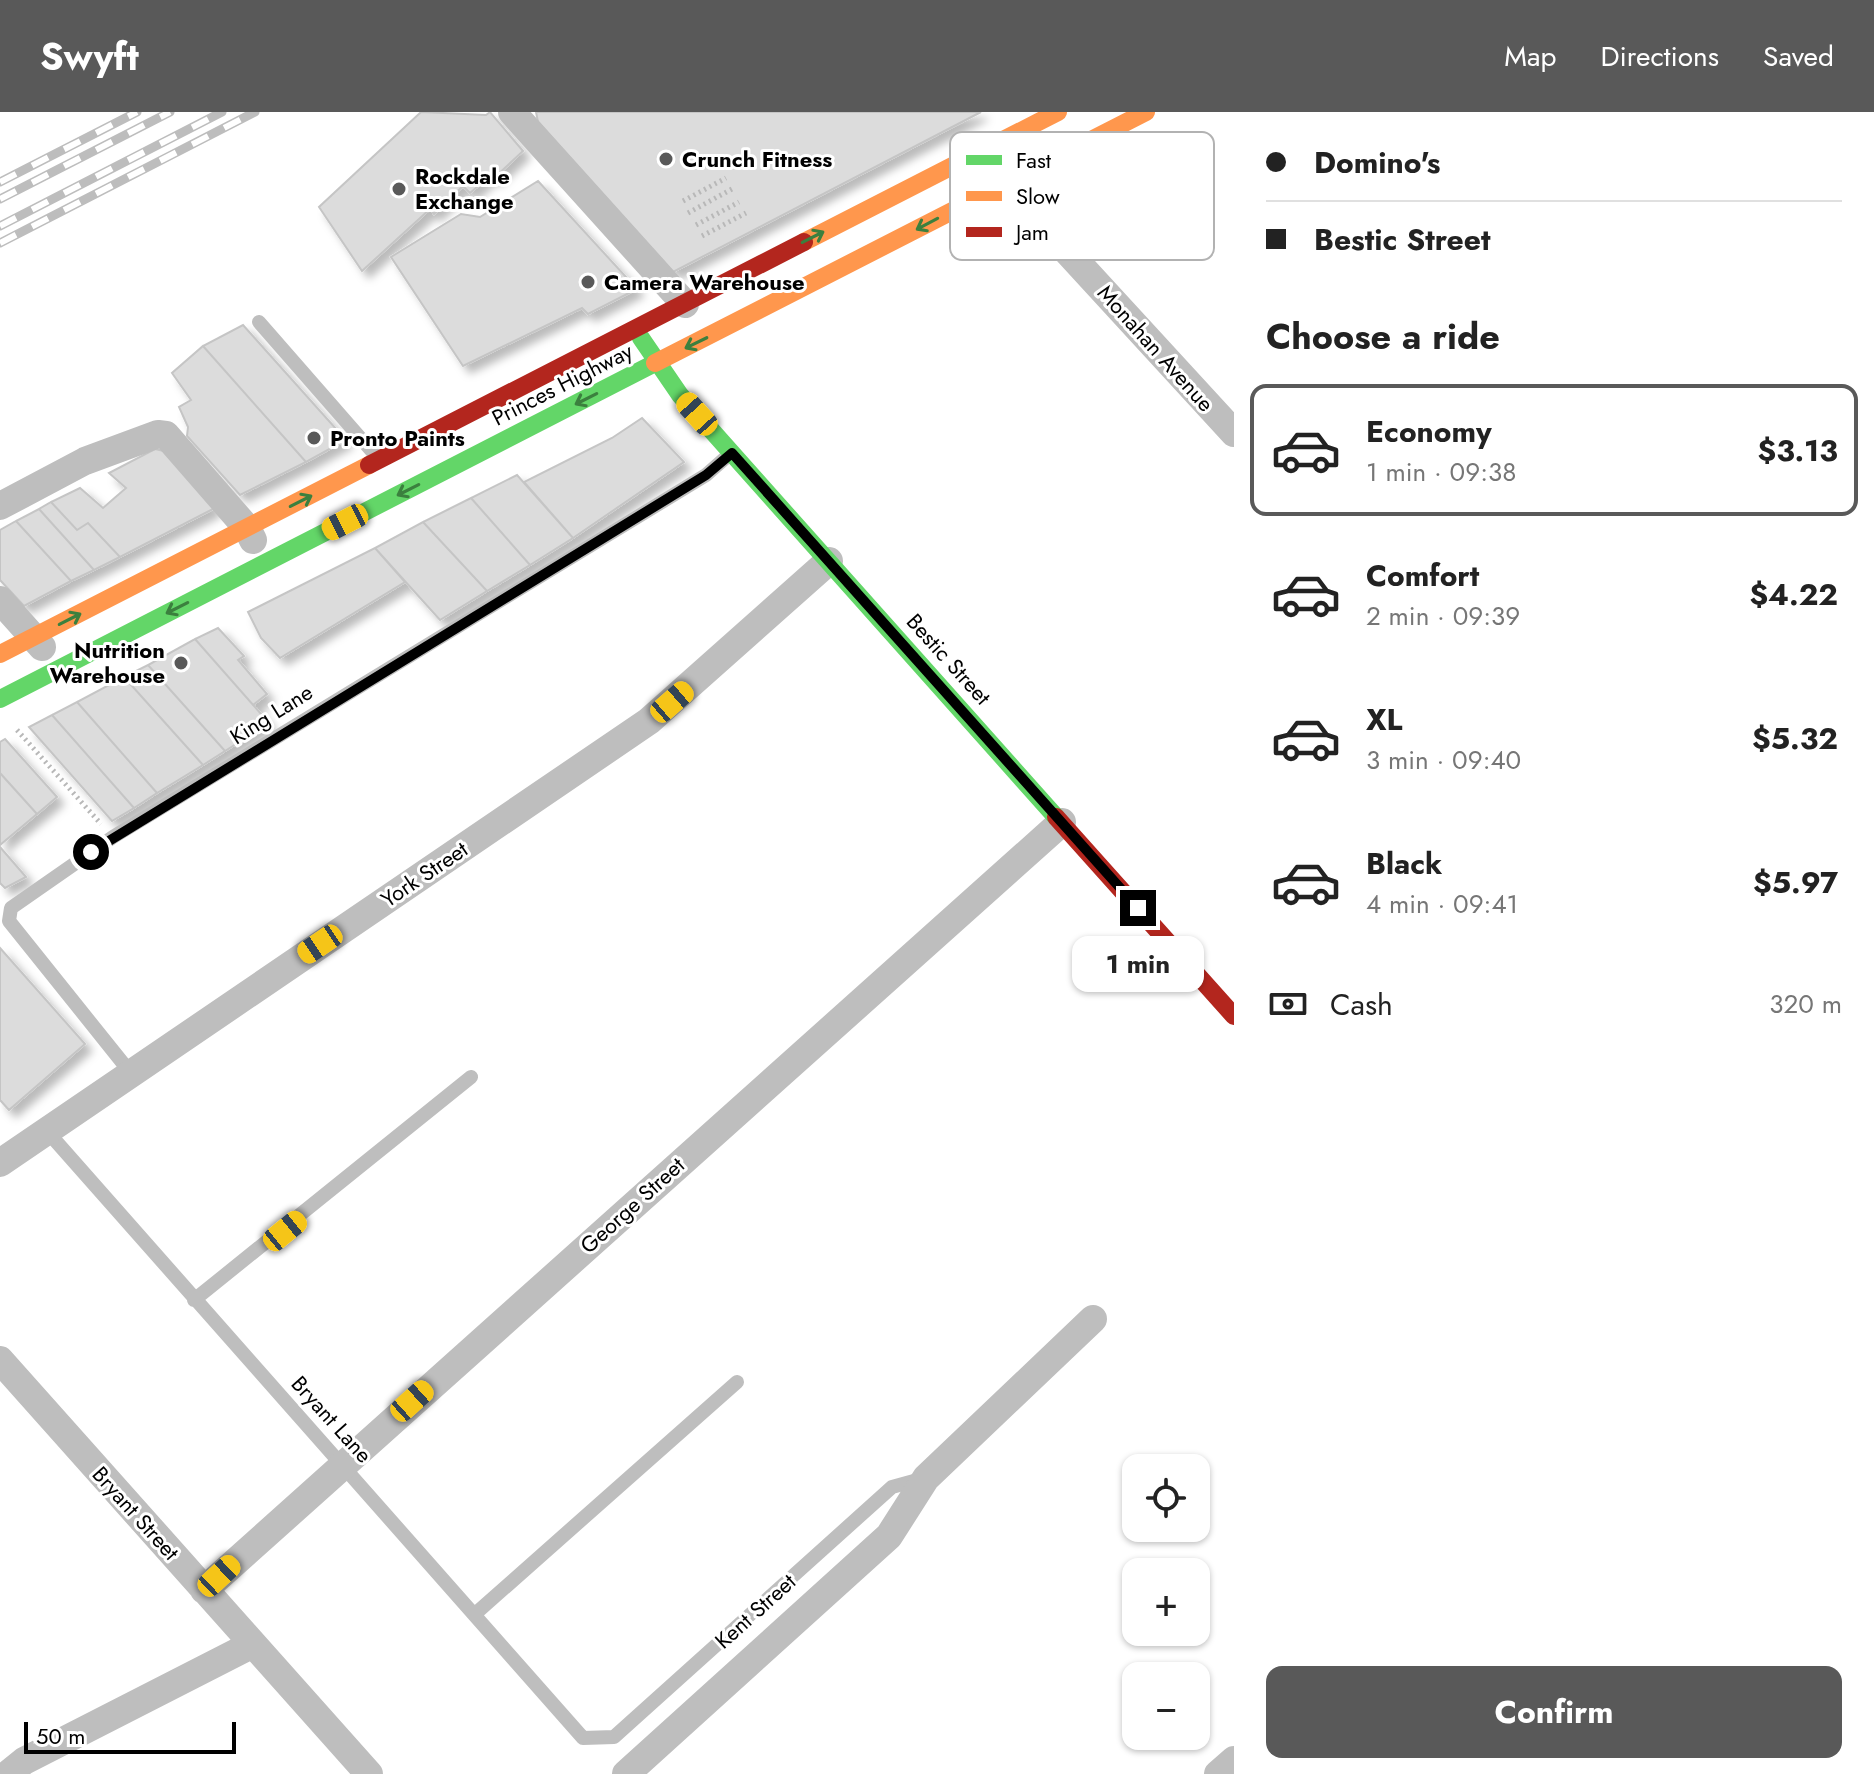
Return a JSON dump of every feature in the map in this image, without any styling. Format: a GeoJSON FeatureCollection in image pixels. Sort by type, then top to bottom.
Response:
{"type":"FeatureCollection","features":[{"type":"Feature","properties":{"kind":"main road","name":"Princes Highway"},"geometry":{"type":"LineString","coordinates":[[1019,132],[1058,112]]}},
{"type":"Feature","properties":{"kind":"main road","name":"Princes Highway"},"geometry":{"type":"LineString","coordinates":[[1086,132],[1103,121],[1146,112]]}},
{"type":"Feature","properties":{"kind":"main road","name":"Princes Highway"},"geometry":{"type":"LineString","coordinates":[[0,654],[950,167]]}},
{"type":"Feature","properties":{"kind":"main road","name":"Princes Highway"},"geometry":{"type":"LineString","coordinates":[[0,699],[950,212]]}},
{"type":"Feature","properties":{"kind":"main road","name":"Bestic Street"},"geometry":{"type":"LineString","coordinates":[[636,328],[656,363],[732,453],[1234,1016]]}},
{"type":"Feature","properties":{"kind":"street"},"geometry":{"type":"LineString","coordinates":[[512,112],[685,304]]}},
{"type":"Feature","properties":{"kind":"street","name":"Monahan Avenue"},"geometry":{"type":"LineString","coordinates":[[1075,260],[1234,433]]}},
{"type":"Feature","properties":{"kind":"street"},"geometry":{"type":"LineString","coordinates":[[0,506],[85,461],[158,434],[166,435],[247,528],[265,562]]}},
{"type":"Feature","properties":{"kind":"street","name":"York Street"},"geometry":{"type":"LineString","coordinates":[[0,1163],[649,721],[829,561]]}},
{"type":"Feature","properties":{"kind":"street"},"geometry":{"type":"LineString","coordinates":[[0,600],[61,669]]}},
{"type":"Feature","properties":{"kind":"street","name":"George Street"},"geometry":{"type":"LineString","coordinates":[[204,1590],[342,1463],[1062,822]]}},
{"type":"Feature","properties":{"kind":"street","name":"Kent Street"},"geometry":{"type":"LineString","coordinates":[[626,1774],[889,1536],[926,1478],[1093,1319]]}},
{"type":"Feature","properties":{"kind":"street","name":"Bryant Street"},"geometry":{"type":"LineString","coordinates":[[0,1360],[369,1774]]}},
{"type":"Feature","properties":{"kind":"street"},"geometry":{"type":"LineString","coordinates":[[11,1766],[253,1644]]}},
{"type":"Feature","properties":{"kind":"street"},"geometry":{"type":"LineString","coordinates":[[1218,1774],[1234,1760]]}},
{"type":"Feature","properties":{"kind":"lane"},"geometry":{"type":"LineString","coordinates":[[259,322],[380,460]]}},
{"type":"Feature","properties":{"kind":"lane","name":"King Lane"},"geometry":{"type":"LineString","coordinates":[[130,1072],[9,921],[11,908],[113,837],[706,475],[732,453]]}},
{"type":"Feature","properties":{"kind":"lane"},"geometry":{"type":"LineString","coordinates":[[194,1300],[471,1077]]}},
{"type":"Feature","properties":{"kind":"lane","name":"Bryant Lane"},"geometry":{"type":"LineString","coordinates":[[46,1130],[583,1738]]}},
{"type":"Feature","properties":{"kind":"lane"},"geometry":{"type":"LineString","coordinates":[[475,1614],[737,1382]]}},
{"type":"Feature","properties":{"kind":"lane","name":"Kent Street"},"geometry":{"type":"LineString","coordinates":[[583,1738],[614,1737],[892,1487],[926,1478]]}},
{"type":"Feature","properties":{"kind":"path"},"geometry":{"type":"LineString","coordinates":[[683,201],[726,178]]}},
{"type":"Feature","properties":{"kind":"path"},"geometry":{"type":"LineString","coordinates":[[688,213],[732,189]]}},
{"type":"Feature","properties":{"kind":"path"},"geometry":{"type":"LineString","coordinates":[[696,225],[739,202]]}},
{"type":"Feature","properties":{"kind":"path"},"geometry":{"type":"LineString","coordinates":[[702,236],[746,213]]}},
{"type":"Feature","properties":{"kind":"path"},"geometry":{"type":"LineString","coordinates":[[11,724],[113,837]]}},
{"type":"Feature","properties":{"kind":"building","name":"Rockdale Exchange"},"geometry":{"type":"Polygon","coordinates":[[[421,112],[486,115],[490,112],[523,151],[494,178],[491,175],[470,193],[463,186],[434,214],[430,209],[362,271],[319,207],[421,112]]]}},
{"type":"Feature","properties":{"kind":"building"},"geometry":{"type":"Polygon","coordinates":[[[536,112],[981,112],[673,272],[538,122],[536,112]]]}},
{"type":"Feature","properties":{"kind":"building"},"geometry":{"type":"Polygon","coordinates":[[[538,181],[637,289],[588,314],[582,308],[463,366],[391,257],[461,214],[480,217],[538,181]]]}},
{"type":"Feature","properties":{"kind":"building"},"geometry":{"type":"Polygon","coordinates":[[[243,325],[346,440],[306,462],[203,346],[243,325]]]}},
{"type":"Feature","properties":{"kind":"building"},"geometry":{"type":"Polygon","coordinates":[[[203,346],[306,462],[240,495],[187,436],[188,427],[179,407],[191,400],[172,373],[203,346]]]}},
{"type":"Feature","properties":{"kind":"building"},"geometry":{"type":"Polygon","coordinates":[[[642,418],[684,462],[573,538],[524,482],[612,438],[642,418]]]}},
{"type":"Feature","properties":{"kind":"building"},"geometry":{"type":"Polygon","coordinates":[[[155,449],[164,451],[215,508],[120,557],[88,523],[77,530],[51,502],[80,488],[103,508],[126,488],[109,473],[155,449]]]}},
{"type":"Feature","properties":{"kind":"building"},"geometry":{"type":"Polygon","coordinates":[[[517,475],[573,538],[530,565],[471,498],[517,475]]]}},
{"type":"Feature","properties":{"kind":"building"},"geometry":{"type":"Polygon","coordinates":[[[471,498],[530,565],[487,591],[423,522],[471,498]]]}},
{"type":"Feature","properties":{"kind":"building"},"geometry":{"type":"Polygon","coordinates":[[[51,502],[77,530],[88,523],[120,557],[94,570],[39,509],[51,502]]]}},
{"type":"Feature","properties":{"kind":"building"},"geometry":{"type":"Polygon","coordinates":[[[39,509],[94,570],[71,581],[16,521],[39,509]]]}},
{"type":"Feature","properties":{"kind":"building"},"geometry":{"type":"Polygon","coordinates":[[[16,521],[71,581],[24,606],[0,580],[0,530],[16,521]]]}},
{"type":"Feature","properties":{"kind":"building"},"geometry":{"type":"Polygon","coordinates":[[[423,522],[487,591],[440,620],[375,548],[423,522]]]}},
{"type":"Feature","properties":{"kind":"building"},"geometry":{"type":"Polygon","coordinates":[[[375,548],[405,582],[280,658],[261,638],[248,612],[375,548]]]}},
{"type":"Feature","properties":{"kind":"building"},"geometry":{"type":"Polygon","coordinates":[[[218,628],[244,656],[238,660],[267,694],[253,705],[195,639],[218,628]]]}},
{"type":"Feature","properties":{"kind":"building"},"geometry":{"type":"Polygon","coordinates":[[[195,639],[269,723],[225,751],[148,665],[195,639]]]}},
{"type":"Feature","properties":{"kind":"building"},"geometry":{"type":"Polygon","coordinates":[[[148,665],[225,751],[203,765],[124,677],[148,665]]]}},
{"type":"Feature","properties":{"kind":"building"},"geometry":{"type":"Polygon","coordinates":[[[124,677],[203,765],[157,793],[77,702],[124,677]]]}},
{"type":"Feature","properties":{"kind":"building"},"geometry":{"type":"Polygon","coordinates":[[[77,702],[157,793],[134,808],[52,715],[77,702]]]}},
{"type":"Feature","properties":{"kind":"building"},"geometry":{"type":"Polygon","coordinates":[[[52,715],[134,808],[112,821],[29,727],[52,715]]]}},
{"type":"Feature","properties":{"kind":"building"},"geometry":{"type":"Polygon","coordinates":[[[5,739],[57,797],[37,814],[0,773],[0,742],[5,739]]]}},
{"type":"Feature","properties":{"kind":"building"},"geometry":{"type":"Polygon","coordinates":[[[0,773],[37,814],[0,845],[0,773]]]}},
{"type":"Feature","properties":{"kind":"building"},"geometry":{"type":"Polygon","coordinates":[[[0,847],[26,877],[5,888],[0,883],[0,847]]]}},
{"type":"Feature","properties":{"kind":"building"},"geometry":{"type":"Polygon","coordinates":[[[0,948],[85,1044],[9,1110],[0,1100],[0,948]]]}},
{"type":"Feature","properties":{"kind":"railway"},"geometry":{"type":"LineString","coordinates":[[0,182],[137,112]]}},
{"type":"Feature","properties":{"kind":"railway"},"geometry":{"type":"LineString","coordinates":[[0,199],[170,112]]}},
{"type":"Feature","properties":{"kind":"railway"},"geometry":{"type":"LineString","coordinates":[[0,226],[222,112]]}},
{"type":"Feature","properties":{"kind":"railway"},"geometry":{"type":"LineString","coordinates":[[0,243],[255,112]]}},
{"type":"Feature","properties":{"kind":"traffic: fast"},"geometry":{"type":"LineString","coordinates":[[641,338],[680,395],[1056,817]]}},
{"type":"Feature","properties":{"kind":"traffic: fast"},"geometry":{"type":"LineString","coordinates":[[0,699],[655,363]]}},
{"type":"Feature","properties":{"kind":"traffic: slow"},"geometry":{"type":"LineString","coordinates":[[1019,132],[1058,112]]}},
{"type":"Feature","properties":{"kind":"traffic: slow"},"geometry":{"type":"LineString","coordinates":[[1107,132],[1146,112]]}},
{"type":"Feature","properties":{"kind":"traffic: slow"},"geometry":{"type":"LineString","coordinates":[[804,242],[950,167]]}},
{"type":"Feature","properties":{"kind":"traffic: slow"},"geometry":{"type":"LineString","coordinates":[[655,363],[950,212]]}},
{"type":"Feature","properties":{"kind":"traffic: slow"},"geometry":{"type":"LineString","coordinates":[[0,654],[369,465]]}},
{"type":"Feature","properties":{"kind":"traffic: jam"},"geometry":{"type":"LineString","coordinates":[[369,465],[804,242]]}},
{"type":"Feature","properties":{"kind":"traffic: jam"},"geometry":{"type":"LineString","coordinates":[[1056,817],[1234,1016]]}},
{"type":"Feature","properties":{"kind":"place","name":"Crunch Fitness"},"geometry":{"type":"Point","coordinates":[666,159]}},
{"type":"Feature","properties":{"kind":"place","name":"Rockdale Exchange"},"geometry":{"type":"Point","coordinates":[399,189]}},
{"type":"Feature","properties":{"kind":"place","name":"Camera Warehouse"},"geometry":{"type":"Point","coordinates":[588,282]}},
{"type":"Feature","properties":{"kind":"place","name":"Pronto Paints"},"geometry":{"type":"Point","coordinates":[314,438]}},
{"type":"Feature","properties":{"kind":"place","name":"Nutrition Warehouse"},"geometry":{"type":"Point","coordinates":[181,663]}},
{"type":"Feature","properties":{"kind":"route"},"geometry":{"type":"LineString","coordinates":[[91,852],[706,475],[732,453],[1138,908]]}}]}
